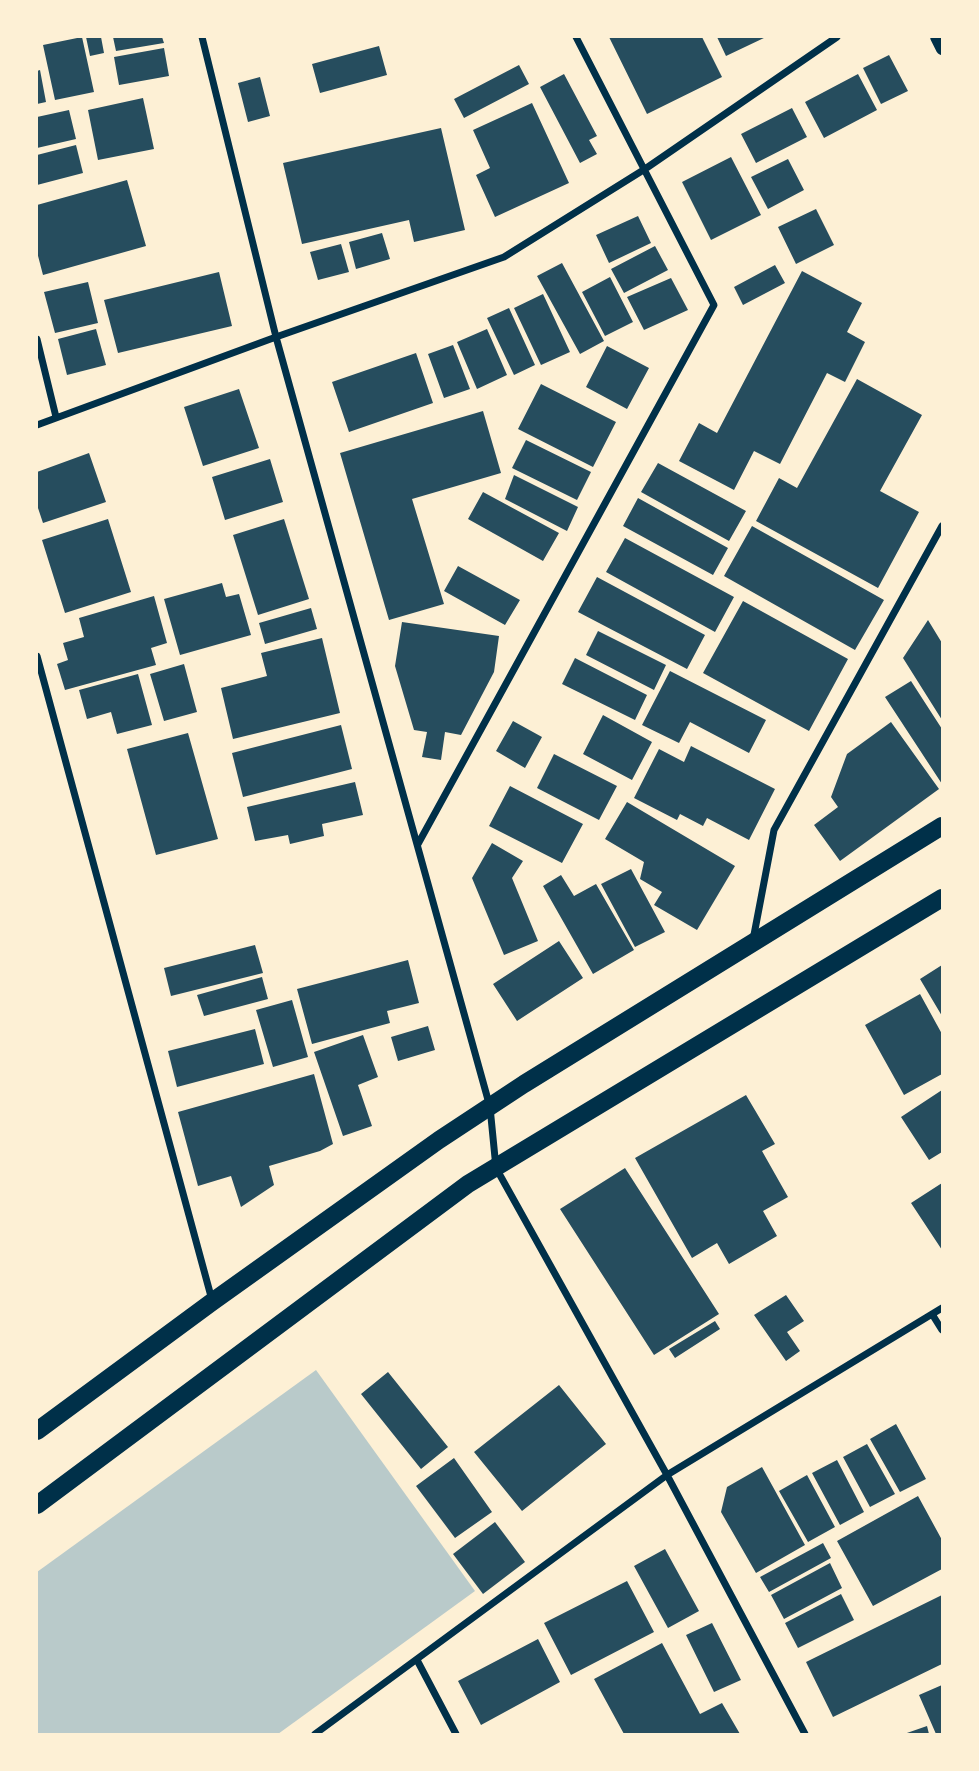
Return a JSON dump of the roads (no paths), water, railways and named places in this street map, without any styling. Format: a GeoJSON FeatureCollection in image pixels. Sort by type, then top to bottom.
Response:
{"type":"FeatureCollection","features":[{"type":"Feature","properties":{"kind":"main road"},"geometry":{"type":"LineString","coordinates":[[37,1431],[439,1140],[524,1084],[942,827]]}},
{"type":"Feature","properties":{"kind":"main road"},"geometry":{"type":"LineString","coordinates":[[37,1505],[468,1184],[942,898]]}},
{"type":"Feature","properties":{"kind":"street"},"geometry":{"type":"LineString","coordinates":[[202,37],[276,337],[490,1107],[496,1168],[667,1475],[805,1734]]}},
{"type":"Feature","properties":{"kind":"street"},"geometry":{"type":"LineString","coordinates":[[418,844],[714,306],[576,37]]}},
{"type":"Feature","properties":{"kind":"street"},"geometry":{"type":"LineString","coordinates":[[37,425],[504,257],[645,169],[837,37]]}},
{"type":"Feature","properties":{"kind":"street"},"geometry":{"type":"LineString","coordinates":[[936,37],[942,49]]}},
{"type":"Feature","properties":{"kind":"street"},"geometry":{"type":"LineString","coordinates":[[37,339],[56,417]]}},
{"type":"Feature","properties":{"kind":"street"},"geometry":{"type":"LineString","coordinates":[[753,944],[774,830],[942,526]]}},
{"type":"Feature","properties":{"kind":"street"},"geometry":{"type":"LineString","coordinates":[[37,656],[212,1302]]}},
{"type":"Feature","properties":{"kind":"street"},"geometry":{"type":"LineString","coordinates":[[314,1734],[667,1475],[942,1308]]}},
{"type":"Feature","properties":{"kind":"street"},"geometry":{"type":"LineString","coordinates":[[932,1314],[942,1330]]}},
{"type":"Feature","properties":{"kind":"street"},"geometry":{"type":"LineString","coordinates":[[416,1660],[456,1734]]}}]}
